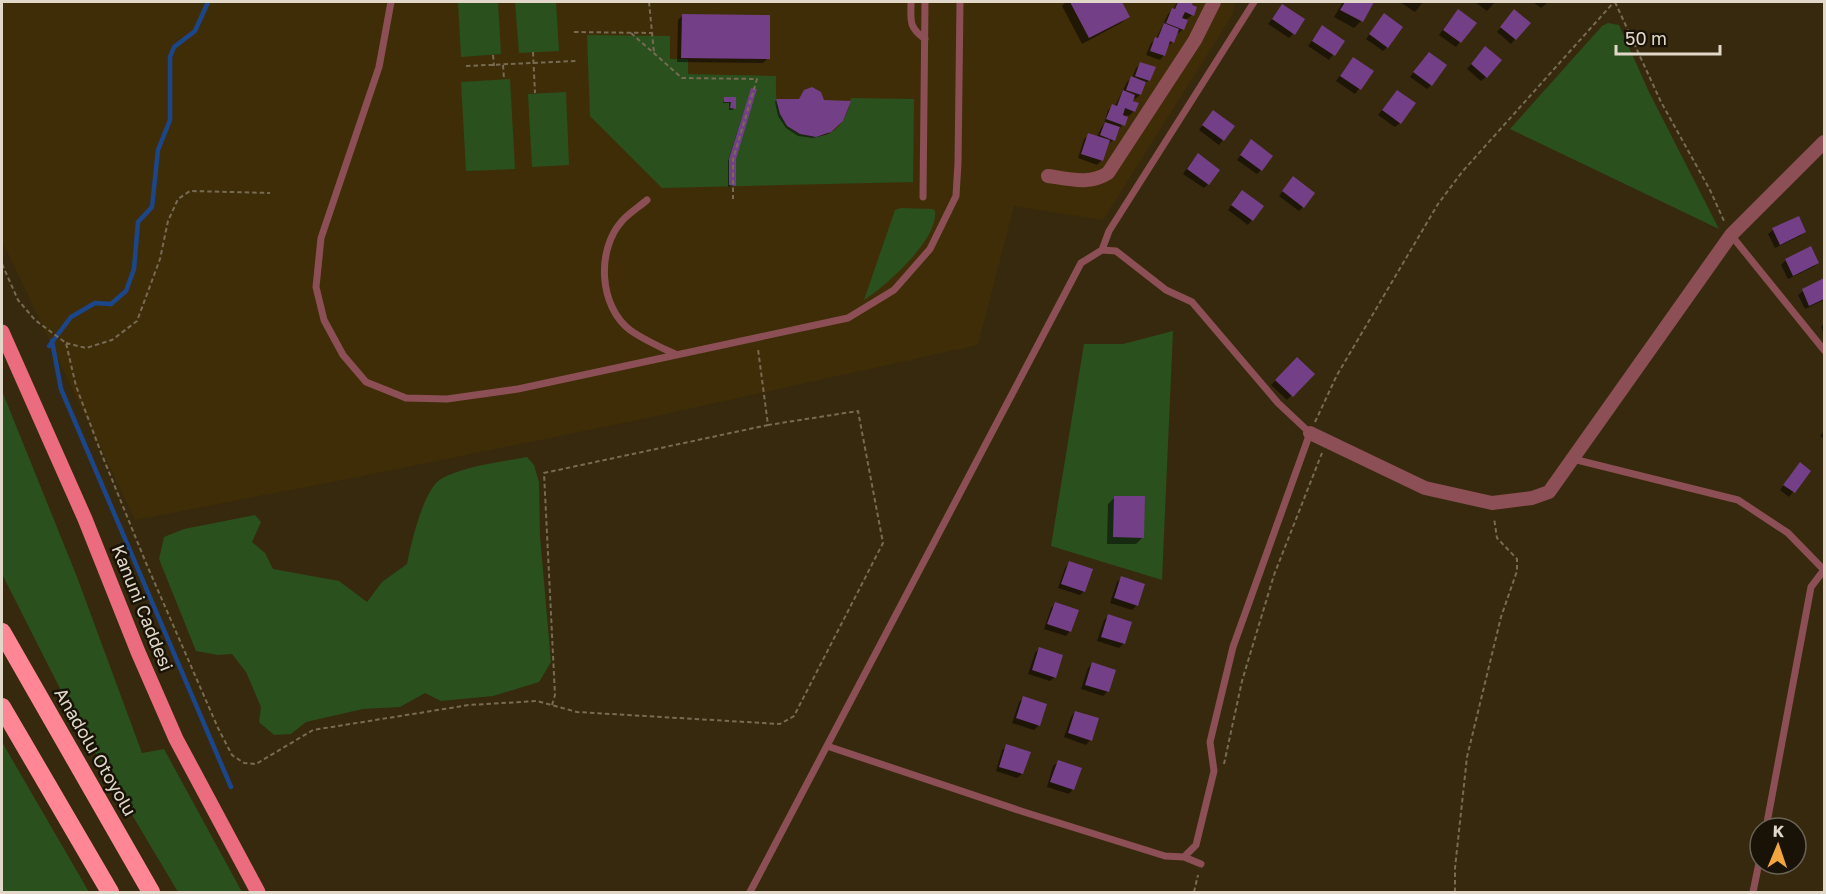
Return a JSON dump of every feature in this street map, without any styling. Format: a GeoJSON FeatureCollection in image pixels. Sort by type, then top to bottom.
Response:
{"type":"FeatureCollection","features":[{"type":"Feature","properties":{"kind":"highway","name":"Anadolu Otoyolu"},"geometry":{"type":"LineString","coordinates":[[2,633],[151,892]]}},
{"type":"Feature","properties":{"kind":"highway"},"geometry":{"type":"LineString","coordinates":[[2,707],[110,892]]}},
{"type":"Feature","properties":{"kind":"main road","name":"Kanuni Caddesi"},"geometry":{"type":"LineString","coordinates":[[2,332],[85,519],[138,652],[176,739],[258,892]]}},
{"type":"Feature","properties":{"kind":"street"},"geometry":{"type":"LineString","coordinates":[[1048,176],[1087,181],[1108,173],[1196,40],[1214,2]]}},
{"type":"Feature","properties":{"kind":"street"},"geometry":{"type":"LineString","coordinates":[[1310,433],[1425,488],[1492,503],[1532,498],[1549,492],[1731,235],[1824,142]]}},
{"type":"Feature","properties":{"kind":"lane"},"geometry":{"type":"LineString","coordinates":[[391,2],[379,68],[321,238],[316,287],[324,320],[344,355],[366,382],[406,398],[447,399],[518,389],[848,318],[894,290],[930,249],[956,196],[960,2]]}},
{"type":"Feature","properties":{"kind":"lane"},"geometry":{"type":"LineString","coordinates":[[911,2],[911,24],[916,33],[925,39]]}},
{"type":"Feature","properties":{"kind":"lane"},"geometry":{"type":"LineString","coordinates":[[923,197],[925,2]]}},
{"type":"Feature","properties":{"kind":"lane"},"geometry":{"type":"LineString","coordinates":[[1102,250],[1108,231],[1254,2]]}},
{"type":"Feature","properties":{"kind":"lane"},"geometry":{"type":"LineString","coordinates":[[647,200],[621,221],[608,246],[604,266],[606,286],[611,305],[629,330],[676,354]]}},
{"type":"Feature","properties":{"kind":"lane"},"geometry":{"type":"LineString","coordinates":[[1731,235],[1824,350]]}},
{"type":"Feature","properties":{"kind":"lane"},"geometry":{"type":"LineString","coordinates":[[750,892],[1081,263],[1102,250],[1116,251],[1166,290],[1192,302],[1278,403],[1310,433],[1233,647],[1210,742],[1214,771],[1196,845],[1184,857]]}},
{"type":"Feature","properties":{"kind":"lane"},"geometry":{"type":"LineString","coordinates":[[1573,459],[1738,500],[1788,533],[1824,570],[1811,587],[1768,816]]}},
{"type":"Feature","properties":{"kind":"lane"},"geometry":{"type":"LineString","coordinates":[[827,746],[1034,816],[1165,856],[1184,857],[1201,864]]}},
{"type":"Feature","properties":{"kind":"lane"},"geometry":{"type":"LineString","coordinates":[[1753,892],[1756,876]]}},
{"type":"Feature","properties":{"kind":"path"},"geometry":{"type":"LineString","coordinates":[[650,2],[654,53]]}},
{"type":"Feature","properties":{"kind":"path"},"geometry":{"type":"LineString","coordinates":[[1310,433],[1337,375],[1438,204],[1462,172],[1615,2],[1661,102],[1710,190],[1731,235]]}},
{"type":"Feature","properties":{"kind":"path"},"geometry":{"type":"LineString","coordinates":[[574,32],[652,33]]}},
{"type":"Feature","properties":{"kind":"path"},"geometry":{"type":"LineString","coordinates":[[631,33],[682,78],[757,79],[733,159],[733,199]]}},
{"type":"Feature","properties":{"kind":"path"},"geometry":{"type":"LineString","coordinates":[[533,52],[535,93]]}},
{"type":"Feature","properties":{"kind":"path"},"geometry":{"type":"LineString","coordinates":[[493,55],[494,66]]}},
{"type":"Feature","properties":{"kind":"path"},"geometry":{"type":"LineString","coordinates":[[466,66],[576,61]]}},
{"type":"Feature","properties":{"kind":"path"},"geometry":{"type":"LineString","coordinates":[[503,65],[504,79]]}},
{"type":"Feature","properties":{"kind":"path"},"geometry":{"type":"LineString","coordinates":[[2,264],[18,300],[35,320],[65,342],[86,348],[112,340],[137,321],[160,259],[168,221],[178,199],[190,191],[270,193]]}},
{"type":"Feature","properties":{"kind":"path"},"geometry":{"type":"LineString","coordinates":[[757,337],[768,425]]}},
{"type":"Feature","properties":{"kind":"path"},"geometry":{"type":"LineString","coordinates":[[65,342],[76,386],[146,563],[232,755],[244,763],[256,764],[313,730],[469,705],[537,701],[577,712],[780,724],[794,716],[883,543],[858,411],[768,425],[544,473],[555,695],[552,705]]}},
{"type":"Feature","properties":{"kind":"path"},"geometry":{"type":"LineString","coordinates":[[1222,774],[1242,681],[1274,575],[1326,441]]}},
{"type":"Feature","properties":{"kind":"path"},"geometry":{"type":"LineString","coordinates":[[1455,892],[1455,868],[1467,757],[1501,617],[1517,571],[1517,560],[1497,538],[1492,503]]}},
{"type":"Feature","properties":{"kind":"path"},"geometry":{"type":"LineString","coordinates":[[1194,892],[1201,864]]}},
{"type":"Feature","properties":{"kind":"shaded area"},"geometry":{"type":"Polygon","coordinates":[[[2,2],[1235,2],[1233,14],[1103,220],[1014,206],[978,345],[638,420],[135,520],[2,241],[2,2]]]}},
{"type":"Feature","properties":{"kind":"green space"},"geometry":{"type":"Polygon","coordinates":[[[458,2],[498,2],[501,54],[461,57],[458,2]]]}},
{"type":"Feature","properties":{"kind":"green space"},"geometry":{"type":"Polygon","coordinates":[[[515,2],[556,2],[559,51],[519,53],[515,2]]]}},
{"type":"Feature","properties":{"kind":"green space"},"geometry":{"type":"Polygon","coordinates":[[[1608,23],[1619,25],[1649,92],[1719,229],[1510,129],[1602,26],[1608,23]]]}},
{"type":"Feature","properties":{"kind":"green space"},"geometry":{"type":"Polygon","coordinates":[[[587,35],[670,36],[670,59],[688,59],[688,74],[776,76],[776,95],[780,113],[789,126],[808,136],[823,136],[835,130],[845,118],[851,98],[914,99],[913,182],[662,188],[590,116],[587,35]]]}},
{"type":"Feature","properties":{"kind":"green space"},"geometry":{"type":"Polygon","coordinates":[[[510,79],[515,169],[466,171],[461,82],[510,79]]]}},
{"type":"Feature","properties":{"kind":"green space"},"geometry":{"type":"Polygon","coordinates":[[[566,92],[569,165],[532,167],[528,94],[566,92]]]}},
{"type":"Feature","properties":{"kind":"green space"},"geometry":{"type":"Polygon","coordinates":[[[901,208],[933,209],[935,211],[934,222],[929,235],[897,273],[864,300],[895,210],[901,208]]]}},
{"type":"Feature","properties":{"kind":"green space"},"geometry":{"type":"Polygon","coordinates":[[[1173,331],[1162,580],[1051,546],[1084,344],[1123,344],[1173,331]]]}},
{"type":"Feature","properties":{"kind":"green space"},"geometry":{"type":"Polygon","coordinates":[[[2,391],[77,577],[142,753],[164,749],[242,892],[178,892],[78,724],[2,574],[2,391]]]}},
{"type":"Feature","properties":{"kind":"green space"},"geometry":{"type":"Polygon","coordinates":[[[527,457],[534,465],[539,482],[540,536],[551,662],[539,682],[493,696],[441,701],[425,693],[400,707],[363,709],[306,722],[291,734],[274,735],[259,722],[261,707],[246,672],[232,654],[218,655],[196,651],[159,559],[164,537],[184,529],[255,515],[261,522],[252,542],[265,553],[273,569],[339,581],[367,602],[382,582],[407,564],[423,505],[441,479],[471,468],[527,457]]]}},
{"type":"Feature","properties":{"kind":"green space"},"geometry":{"type":"Polygon","coordinates":[[[2,742],[89,892],[2,892],[2,742]]]}},
{"type":"Feature","properties":{"kind":"building"},"geometry":{"type":"Polygon","coordinates":[[[1070,2],[1122,2],[1130,17],[1089,38],[1070,2]]]}},
{"type":"Feature","properties":{"kind":"building"},"geometry":{"type":"Polygon","coordinates":[[[1178,2],[1193,2],[1192,5],[1197,7],[1194,16],[1185,12],[1182,18],[1188,20],[1184,30],[1166,23],[1172,8],[1175,9],[1178,2]]]}},
{"type":"Feature","properties":{"kind":"building"},"geometry":{"type":"Polygon","coordinates":[[[1345,2],[1374,2],[1363,22],[1340,10],[1345,2]]]}},
{"type":"Feature","properties":{"kind":"building"},"geometry":{"type":"Polygon","coordinates":[[[1282,4],[1305,19],[1295,35],[1272,19],[1282,4]]]}},
{"type":"Feature","properties":{"kind":"building"},"geometry":{"type":"Polygon","coordinates":[[[1458,9],[1477,23],[1461,43],[1443,30],[1458,9]]]}},
{"type":"Feature","properties":{"kind":"building"},"geometry":{"type":"Polygon","coordinates":[[[1514,9],[1531,23],[1516,40],[1500,27],[1514,9]]]}},
{"type":"Feature","properties":{"kind":"building"},"geometry":{"type":"Polygon","coordinates":[[[1384,13],[1403,27],[1388,48],[1369,34],[1384,13]]]}},
{"type":"Feature","properties":{"kind":"building"},"geometry":{"type":"Polygon","coordinates":[[[682,14],[770,15],[770,59],[681,58],[682,14]]]}},
{"type":"Feature","properties":{"kind":"building"},"geometry":{"type":"Polygon","coordinates":[[[1164,23],[1179,29],[1174,43],[1170,41],[1165,56],[1150,51],[1164,23]]]}},
{"type":"Feature","properties":{"kind":"building"},"geometry":{"type":"Polygon","coordinates":[[[1322,25],[1345,41],[1335,56],[1312,41],[1322,25]]]}},
{"type":"Feature","properties":{"kind":"building"},"geometry":{"type":"Polygon","coordinates":[[[1485,46],[1502,60],[1487,78],[1471,64],[1485,46]]]}},
{"type":"Feature","properties":{"kind":"building"},"geometry":{"type":"Polygon","coordinates":[[[1429,52],[1447,65],[1432,86],[1413,72],[1429,52]]]}},
{"type":"Feature","properties":{"kind":"building"},"geometry":{"type":"Polygon","coordinates":[[[1353,57],[1374,71],[1361,90],[1340,76],[1353,57]]]}},
{"type":"Feature","properties":{"kind":"building"},"geometry":{"type":"Polygon","coordinates":[[[1140,62],[1156,67],[1150,81],[1135,76],[1140,62]]]}},
{"type":"Feature","properties":{"kind":"building"},"geometry":{"type":"Polygon","coordinates":[[[1131,76],[1146,82],[1141,95],[1126,90],[1131,76]]]}},
{"type":"Feature","properties":{"kind":"building"},"geometry":{"type":"Polygon","coordinates":[[[812,87],[821,92],[824,100],[851,101],[843,121],[831,132],[816,137],[800,134],[787,126],[780,114],[776,99],[799,99],[804,90],[812,87]]]}},
{"type":"Feature","properties":{"kind":"building"},"geometry":{"type":"Polygon","coordinates":[[[751,88],[757,89],[736,159],[736,186],[729,185],[729,159],[751,88]]]}},
{"type":"Feature","properties":{"kind":"building"},"geometry":{"type":"Polygon","coordinates":[[[1123,90],[1135,95],[1133,101],[1139,103],[1135,112],[1125,108],[1123,115],[1128,117],[1125,126],[1106,119],[1112,104],[1117,106],[1123,90]]]}},
{"type":"Feature","properties":{"kind":"building"},"geometry":{"type":"Polygon","coordinates":[[[1397,90],[1416,103],[1401,124],[1382,110],[1397,90]]]}},
{"type":"Feature","properties":{"kind":"building"},"geometry":{"type":"Polygon","coordinates":[[[724,97],[736,97],[736,109],[730,108],[731,102],[724,102],[724,97]]]}},
{"type":"Feature","properties":{"kind":"building"},"geometry":{"type":"Polygon","coordinates":[[[1213,110],[1235,126],[1224,141],[1202,125],[1213,110]]]}},
{"type":"Feature","properties":{"kind":"building"},"geometry":{"type":"Polygon","coordinates":[[[1105,122],[1120,127],[1115,141],[1100,135],[1105,122]]]}},
{"type":"Feature","properties":{"kind":"building"},"geometry":{"type":"Polygon","coordinates":[[[1088,133],[1110,140],[1103,161],[1081,154],[1088,133]]]}},
{"type":"Feature","properties":{"kind":"building"},"geometry":{"type":"Polygon","coordinates":[[[1251,139],[1273,156],[1262,171],[1240,155],[1251,139]]]}},
{"type":"Feature","properties":{"kind":"building"},"geometry":{"type":"Polygon","coordinates":[[[1198,153],[1220,170],[1209,185],[1187,169],[1198,153]]]}},
{"type":"Feature","properties":{"kind":"building"},"geometry":{"type":"Polygon","coordinates":[[[1293,176],[1315,193],[1304,208],[1282,191],[1293,176]]]}},
{"type":"Feature","properties":{"kind":"building"},"geometry":{"type":"Polygon","coordinates":[[[1242,190],[1264,206],[1253,221],[1231,205],[1242,190]]]}},
{"type":"Feature","properties":{"kind":"building"},"geometry":{"type":"Polygon","coordinates":[[[1799,216],[1806,232],[1780,245],[1772,228],[1799,216]]]}},
{"type":"Feature","properties":{"kind":"building"},"geometry":{"type":"Polygon","coordinates":[[[1811,246],[1819,263],[1793,276],[1785,259],[1811,246]]]}},
{"type":"Feature","properties":{"kind":"building"},"geometry":{"type":"Polygon","coordinates":[[[1824,278],[1824,299],[1809,306],[1802,289],[1824,278]]]}},
{"type":"Feature","properties":{"kind":"building"},"geometry":{"type":"Polygon","coordinates":[[[1297,357],[1315,374],[1293,397],[1275,380],[1297,357]]]}},
{"type":"Feature","properties":{"kind":"building"},"geometry":{"type":"Polygon","coordinates":[[[1800,462],[1811,471],[1795,493],[1783,485],[1800,462]]]}},
{"type":"Feature","properties":{"kind":"building"},"geometry":{"type":"Polygon","coordinates":[[[1114,496],[1145,496],[1144,538],[1113,537],[1114,496]]]}},
{"type":"Feature","properties":{"kind":"building"},"geometry":{"type":"Polygon","coordinates":[[[1069,561],[1093,569],[1085,592],[1061,584],[1069,561]]]}},
{"type":"Feature","properties":{"kind":"building"},"geometry":{"type":"Polygon","coordinates":[[[1121,576],[1145,584],[1138,606],[1114,598],[1121,576]]]}},
{"type":"Feature","properties":{"kind":"building"},"geometry":{"type":"Polygon","coordinates":[[[1055,602],[1079,610],[1071,632],[1047,624],[1055,602]]]}},
{"type":"Feature","properties":{"kind":"building"},"geometry":{"type":"Polygon","coordinates":[[[1108,614],[1132,622],[1125,644],[1101,637],[1108,614]]]}},
{"type":"Feature","properties":{"kind":"building"},"geometry":{"type":"Polygon","coordinates":[[[1039,647],[1063,655],[1056,678],[1032,670],[1039,647]]]}},
{"type":"Feature","properties":{"kind":"building"},"geometry":{"type":"Polygon","coordinates":[[[1092,662],[1116,670],[1109,692],[1085,685],[1092,662]]]}},
{"type":"Feature","properties":{"kind":"building"},"geometry":{"type":"Polygon","coordinates":[[[1023,696],[1047,704],[1040,726],[1016,718],[1023,696]]]}},
{"type":"Feature","properties":{"kind":"building"},"geometry":{"type":"Polygon","coordinates":[[[1075,711],[1099,718],[1092,741],[1068,733],[1075,711]]]}},
{"type":"Feature","properties":{"kind":"building"},"geometry":{"type":"Polygon","coordinates":[[[1006,744],[1031,752],[1023,774],[999,767],[1006,744]]]}},
{"type":"Feature","properties":{"kind":"building"},"geometry":{"type":"Polygon","coordinates":[[[1058,760],[1082,768],[1074,790],[1050,782],[1058,760]]]}},
{"type":"Feature","properties":{"kind":"waterway"},"geometry":{"type":"LineString","coordinates":[[49,346],[71,317],[95,303],[111,304],[126,291],[134,269],[138,222],[152,207],[158,150],[170,120],[170,57],[174,47],[195,31],[208,2]]}},
{"type":"Feature","properties":{"kind":"waterway"},"geometry":{"type":"LineString","coordinates":[[52,341],[61,389],[231,787]]}}]}
